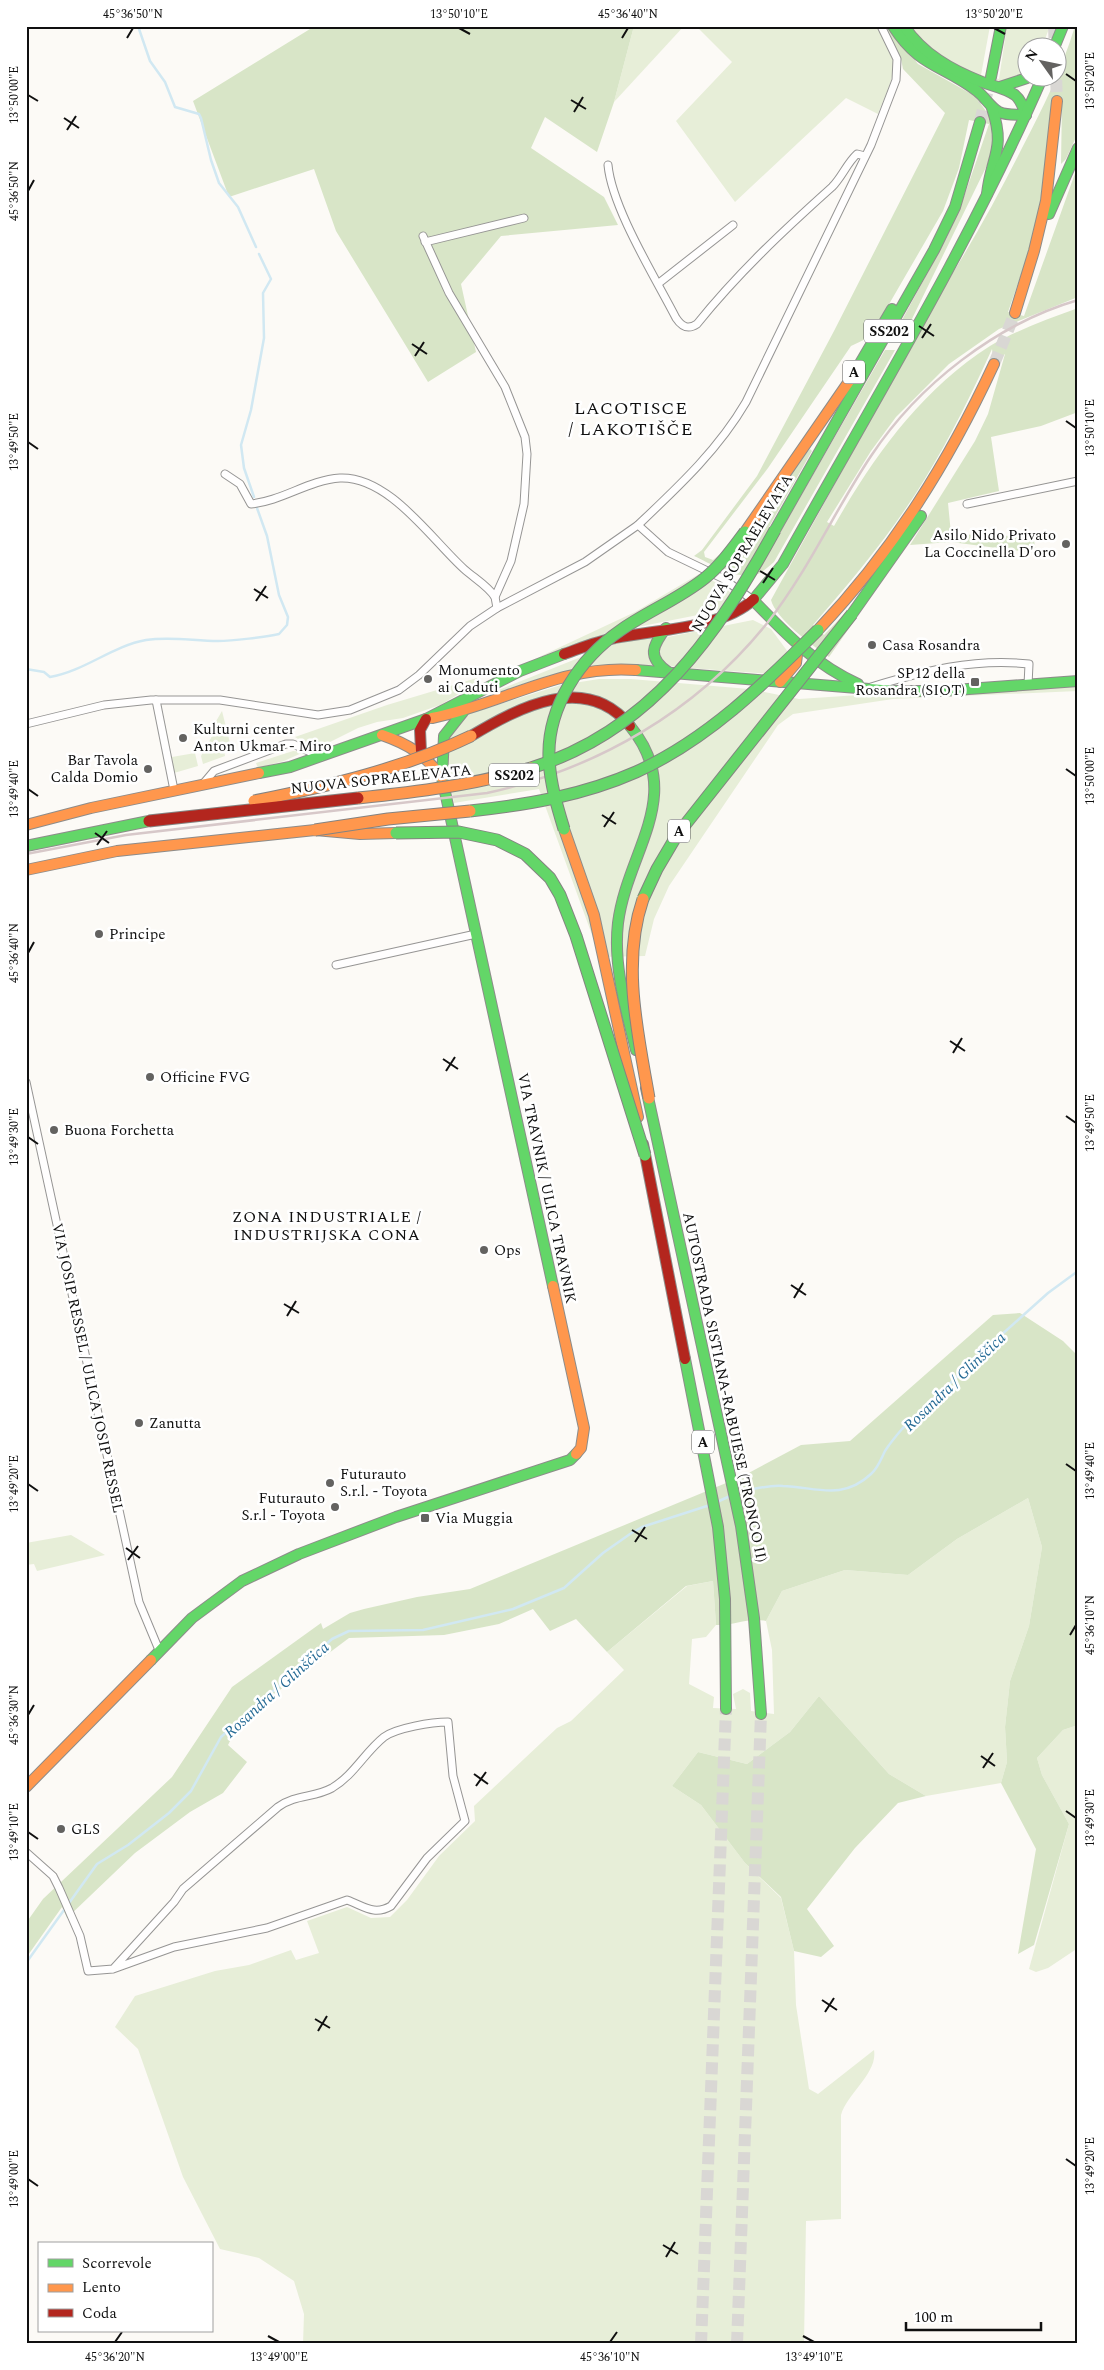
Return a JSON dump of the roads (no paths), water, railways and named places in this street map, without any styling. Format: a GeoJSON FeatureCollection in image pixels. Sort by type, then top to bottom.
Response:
{"type":"FeatureCollection","features":[{"type":"Feature","properties":{"kind":"main road"},"geometry":{"type":"LineString","coordinates":[[893,26],[903,42],[918,58],[978,91],[992,108],[1002,113],[1026,115]]}},
{"type":"Feature","properties":{"kind":"main road"},"geometry":{"type":"LineString","coordinates":[[904,26],[923,50],[980,81],[1000,87],[1017,96],[1026,115]]}},
{"type":"Feature","properties":{"kind":"main road"},"geometry":{"type":"LineString","coordinates":[[991,77],[997,49],[999,26]]}},
{"type":"Feature","properties":{"kind":"main road"},"geometry":{"type":"LineString","coordinates":[[1058,38],[1063,26]]}},
{"type":"Feature","properties":{"kind":"main road"},"geometry":{"type":"LineString","coordinates":[[1000,87],[1016,83]]}},
{"type":"Feature","properties":{"kind":"main road"},"geometry":{"type":"LineString","coordinates":[[26,825],[174,790],[290,767],[426,719],[490,686],[557,656],[614,638],[725,617],[753,600],[783,564],[957,252],[1038,88]]}},
{"type":"Feature","properties":{"kind":"main road"},"geometry":{"type":"LineString","coordinates":[[1015,313],[1034,251],[1046,201],[1057,101]]}},
{"type":"Feature","properties":{"kind":"main road"},"geometry":{"type":"LineString","coordinates":[[987,194],[988,177],[999,144],[999,134],[992,108]]}},
{"type":"Feature","properties":{"kind":"main road","name":"NUOVA SOPRAELEVATA"},"geometry":{"type":"LineString","coordinates":[[26,846],[149,820],[474,785],[545,765],[569,754],[628,719],[686,667],[735,600],[872,363],[934,250],[955,207],[980,122]]}},
{"type":"Feature","properties":{"kind":"main road"},"geometry":{"type":"LineString","coordinates":[[1034,251],[1078,148]]}},
{"type":"Feature","properties":{"kind":"main road","name":"A"},"geometry":{"type":"LineString","coordinates":[[645,1155],[624,1046],[594,915],[555,799],[550,769],[549,746],[560,701],[585,662],[619,631],[692,587],[716,568],[745,532],[840,396],[955,207]]}},
{"type":"Feature","properties":{"kind":"main road","name":"SS202"},"geometry":{"type":"LineString","coordinates":[[26,872],[80,857],[536,802],[607,784],[657,760],[709,728],[761,686],[818,630],[861,582],[910,517],[960,436],[994,364]]}},
{"type":"Feature","properties":{"kind":"main road","name":"A"},"geometry":{"type":"LineString","coordinates":[[649,1098],[636,1020],[632,971],[635,930],[644,898],[659,864],[677,835],[852,614],[904,541],[948,471],[965,437],[977,401]]}},
{"type":"Feature","properties":{"kind":"main road"},"geometry":{"type":"LineString","coordinates":[[753,600],[798,646],[832,673],[868,688]]}},
{"type":"Feature","properties":{"kind":"main road"},"geometry":{"type":"LineString","coordinates":[[666,628],[656,640],[653,652],[658,666],[668,672]]}},
{"type":"Feature","properties":{"kind":"main road"},"geometry":{"type":"LineString","coordinates":[[780,682],[796,663],[799,654],[798,646]]}},
{"type":"Feature","properties":{"kind":"main road"},"geometry":{"type":"LineString","coordinates":[[426,719],[463,712],[546,681],[611,668],[780,682],[940,691],[1078,681]]}},
{"type":"Feature","properties":{"kind":"main road","name":"A"},"geometry":{"type":"LineString","coordinates":[[149,820],[269,798],[389,769],[422,759],[471,736],[503,718],[542,702],[559,698],[575,698],[600,704],[620,714],[636,730],[648,749],[655,778],[651,820],[627,888],[618,922],[617,960],[626,1011],[649,1098]]}},
{"type":"Feature","properties":{"kind":"main road"},"geometry":{"type":"LineString","coordinates":[[426,719],[435,722],[444,736],[463,712]]}},
{"type":"Feature","properties":{"kind":"main road"},"geometry":{"type":"LineString","coordinates":[[421,751],[420,730],[426,719]]}},
{"type":"Feature","properties":{"kind":"main road","name":"VIA TRAVNIK / ULICA TRAVNIK"},"geometry":{"type":"LineString","coordinates":[[382,735],[421,751],[442,778]]}},
{"type":"Feature","properties":{"kind":"main road","name":"VIA TRAVNIK / ULICA TRAVNIK"},"geometry":{"type":"LineString","coordinates":[[159,1650],[192,1618],[235,1586],[274,1566],[396,1517],[570,1460],[581,1448],[584,1428],[442,778],[444,736]]}},
{"type":"Feature","properties":{"kind":"main road","name":"A"},"geometry":{"type":"LineString","coordinates":[[315,830],[360,834],[459,832],[477,835],[511,846],[539,865],[560,895],[568,914],[612,1046],[645,1155]]}},
{"type":"Feature","properties":{"kind":"main road","name":"AUTOSTRADA SISTIANA-RABUIESE (TRONCO II)"},"geometry":{"type":"LineString","coordinates":[[649,1098],[741,1526],[754,1618],[761,1714]]}},
{"type":"Feature","properties":{"kind":"main road","name":"AUTOSTRADA SISTIANA-RABUIESE (TRONCO II)"},"geometry":{"type":"LineString","coordinates":[[645,1155],[718,1526],[726,1626],[726,1709]]}},
{"type":"Feature","properties":{"kind":"main road"},"geometry":{"type":"LineString","coordinates":[[26,1786],[159,1650]]}},
{"type":"Feature","properties":{"kind":"street"},"geometry":{"type":"LineString","coordinates":[[26,724],[104,704],[156,700],[220,700],[318,715],[350,710],[394,693],[409,684],[462,632],[497,608],[585,562],[638,525],[691,473],[734,423],[865,156],[898,73],[897,59],[881,26]]}},
{"type":"Feature","properties":{"kind":"street"},"geometry":{"type":"LineString","coordinates":[[608,165],[611,184],[624,215],[679,323],[685,327],[695,325],[747,266],[839,180],[857,154],[865,156]]}},
{"type":"Feature","properties":{"kind":"street"},"geometry":{"type":"LineString","coordinates":[[497,608],[495,597],[511,561],[524,504],[527,454],[525,438],[505,387],[465,322],[424,239],[524,218]]}},
{"type":"Feature","properties":{"kind":"street"},"geometry":{"type":"LineString","coordinates":[[659,283],[733,225]]}},
{"type":"Feature","properties":{"kind":"street"},"geometry":{"type":"LineString","coordinates":[[225,474],[240,484],[252,504],[338,478],[356,481],[383,491],[396,501],[495,597]]}},
{"type":"Feature","properties":{"kind":"street"},"geometry":{"type":"LineString","coordinates":[[967,504],[1078,481]]}},
{"type":"Feature","properties":{"kind":"street"},"geometry":{"type":"LineString","coordinates":[[638,525],[668,552],[722,578],[753,600]]}},
{"type":"Feature","properties":{"kind":"street"},"geometry":{"type":"LineString","coordinates":[[868,688],[910,675],[988,661],[1030,664],[1028,686]]}},
{"type":"Feature","properties":{"kind":"street"},"geometry":{"type":"LineString","coordinates":[[156,700],[174,790]]}},
{"type":"Feature","properties":{"kind":"street"},"geometry":{"type":"LineString","coordinates":[[203,784],[214,771],[286,744],[293,744],[321,757]]}},
{"type":"Feature","properties":{"kind":"street"},"geometry":{"type":"LineString","coordinates":[[336,965],[476,934]]}},
{"type":"Feature","properties":{"kind":"street","name":"VIA JOSIP RESSEL / ULICA JOSIP RESSEL"},"geometry":{"type":"LineString","coordinates":[[26,1082],[139,1602],[159,1650]]}},
{"type":"Feature","properties":{"kind":"street"},"geometry":{"type":"LineString","coordinates":[[26,1852],[53,1876],[80,1936],[88,1970],[113,1969],[174,1947],[267,1928],[347,1900],[376,1912],[392,1906],[427,1858],[465,1820],[453,1776],[448,1722],[420,1726],[385,1736],[345,1779],[330,1789],[289,1799],[278,1807],[183,1889],[174,1902],[113,1969]]}},
{"type":"Feature","properties":{"kind":"waterway"},"geometry":{"type":"LineString","coordinates":[[138,26],[150,61],[165,82],[175,107],[199,114],[219,183],[238,207],[256,247]]}},
{"type":"Feature","properties":{"kind":"waterway"},"geometry":{"type":"LineString","coordinates":[[254,497],[244,468],[241,445],[251,410],[264,338],[263,293],[271,279],[259,254]]}},
{"type":"Feature","properties":{"kind":"waterway"},"geometry":{"type":"LineString","coordinates":[[26,669],[44,672],[50,677],[63,674],[122,647],[146,640],[224,641],[279,634],[287,625],[288,617],[279,595],[267,536],[257,508]]}},
{"type":"Feature","properties":{"kind":"waterway","name":"Rosandra / Glinščica"},"geometry":{"type":"LineString","coordinates":[[738,1493],[777,1486],[839,1490],[860,1482],[876,1469],[887,1448],[902,1429],[1048,1293],[1078,1271]]}},
{"type":"Feature","properties":{"kind":"waterway","name":"Rosandra / Glinščica"},"geometry":{"type":"LineString","coordinates":[[717,1502],[730,1496]]}},
{"type":"Feature","properties":{"kind":"waterway","name":"Rosandra / Glinščica"},"geometry":{"type":"LineString","coordinates":[[26,1963],[97,1864],[128,1845],[169,1813],[191,1791],[221,1737],[332,1639],[349,1631],[423,1630],[513,1609],[564,1588],[603,1553],[642,1527],[710,1505]]}},
{"type":"Feature","properties":{"kind":"tunnel"},"geometry":{"type":"LineString","coordinates":[[1054,26],[1057,101]]}},
{"type":"Feature","properties":{"kind":"tunnel"},"geometry":{"type":"LineString","coordinates":[[980,122],[991,77]]}},
{"type":"Feature","properties":{"kind":"tunnel"},"geometry":{"type":"LineString","coordinates":[[994,364],[1015,313]]}},
{"type":"Feature","properties":{"kind":"tunnel"},"geometry":{"type":"LineString","coordinates":[[701,2344],[726,1709]]}},
{"type":"Feature","properties":{"kind":"tunnel"},"geometry":{"type":"LineString","coordinates":[[737,2344],[761,1714]]}},
{"type":"Feature","properties":{"kind":"railway"},"geometry":{"type":"LineString","coordinates":[[26,854],[126,835],[487,793],[567,769],[606,752],[642,732],[677,709],[710,683],[740,654],[768,622],[796,582],[871,456],[890,430],[936,382],[961,360],[989,341],[1047,311],[1078,300]]}},
{"type":"Feature","properties":{"kind":"place","name":"Asilo Nido Privato La Coccinella D'oro"},"geometry":{"type":"Point","coordinates":[1066,544]}},
{"type":"Feature","properties":{"kind":"place","name":"Casa Rosandra"},"geometry":{"type":"Point","coordinates":[872,645]}},
{"type":"Feature","properties":{"kind":"place","name":"Monumento ai Caduti"},"geometry":{"type":"Point","coordinates":[428,679]}},
{"type":"Feature","properties":{"kind":"place","name":"SP12 della Rosandra (SIOT)"},"geometry":{"type":"Point","coordinates":[975,682]}},
{"type":"Feature","properties":{"kind":"place","name":"Kulturni center Anton Ukmar - Miro"},"geometry":{"type":"Point","coordinates":[183,738]}},
{"type":"Feature","properties":{"kind":"place","name":"Bar Tavola Calda Domio"},"geometry":{"type":"Point","coordinates":[148,769]}},
{"type":"Feature","properties":{"kind":"place","name":"Principe"},"geometry":{"type":"Point","coordinates":[99,934]}},
{"type":"Feature","properties":{"kind":"place","name":"Officine FVG"},"geometry":{"type":"Point","coordinates":[150,1077]}},
{"type":"Feature","properties":{"kind":"place","name":"Buona Forchetta"},"geometry":{"type":"Point","coordinates":[54,1130]}},
{"type":"Feature","properties":{"kind":"place","name":"Ops"},"geometry":{"type":"Point","coordinates":[484,1250]}},
{"type":"Feature","properties":{"kind":"place","name":"Zanutta"},"geometry":{"type":"Point","coordinates":[139,1423]}},
{"type":"Feature","properties":{"kind":"place","name":"Futurauto S.r.l. - Toyota"},"geometry":{"type":"Point","coordinates":[330,1483]}},
{"type":"Feature","properties":{"kind":"place","name":"Futurauto S.r.l - Toyota"},"geometry":{"type":"Point","coordinates":[335,1507]}},
{"type":"Feature","properties":{"kind":"place","name":"Via Muggia"},"geometry":{"type":"Point","coordinates":[425,1518]}},
{"type":"Feature","properties":{"kind":"place","name":"GLS"},"geometry":{"type":"Point","coordinates":[61,1829]}},
{"type":"Feature","properties":{"kind":"district","name":"LACOTISCE / LAKOTIŠČE"},"geometry":{"type":"Point","coordinates":[631,418]}},
{"type":"Feature","properties":{"kind":"district","name":"ZONA INDUSTRIALE / INDUSTRIJSKA CONA"},"geometry":{"type":"Point","coordinates":[327,1225]}}]}
